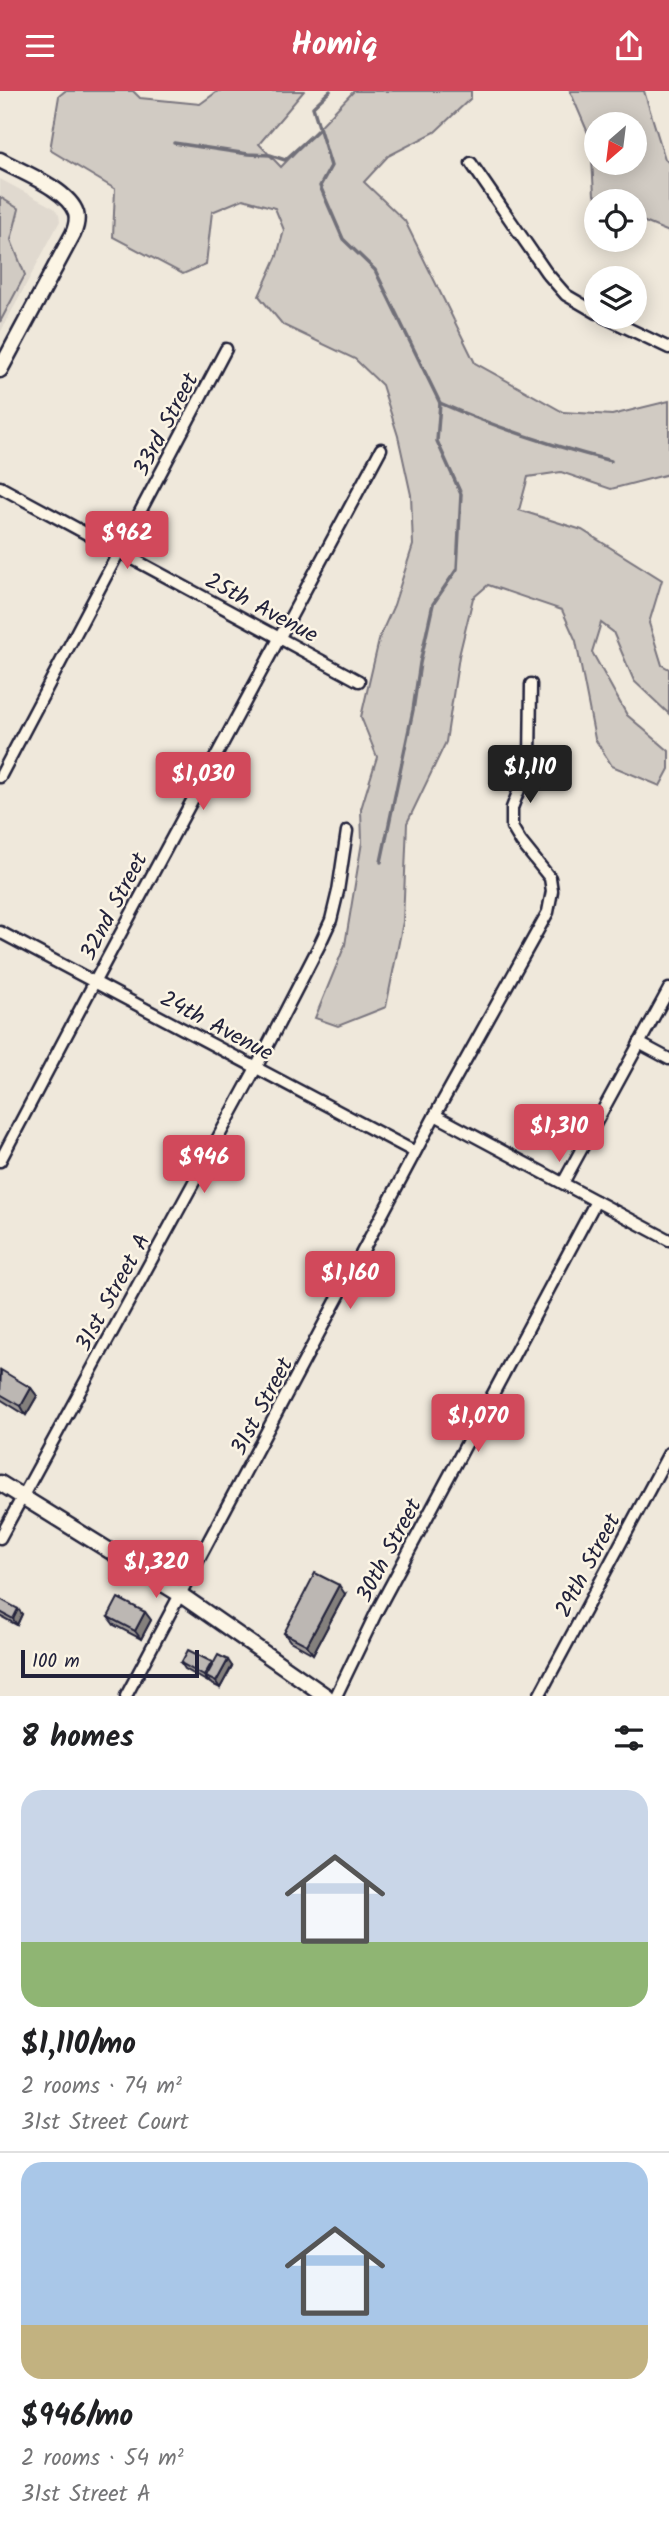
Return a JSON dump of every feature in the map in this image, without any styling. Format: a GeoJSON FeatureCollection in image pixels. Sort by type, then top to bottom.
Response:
{"type":"FeatureCollection","features":[{"type":"Feature","properties":{"kind":"main road"},"geometry":{"type":"LineString","coordinates":[[0,160],[61,193],[74,209],[77,223],[0,370]]}},
{"type":"Feature","properties":{"kind":"main road"},"geometry":{"type":"LineString","coordinates":[[0,1483],[181,1595],[326,1696]]}},
{"type":"Feature","properties":{"kind":"street"},"geometry":{"type":"LineString","coordinates":[[471,163],[545,272],[566,295],[584,305]]}},
{"type":"Feature","properties":{"kind":"street"},"geometry":{"type":"LineString","coordinates":[[629,329],[669,348]]}},
{"type":"Feature","properties":{"kind":"street","name":"33rd Street"},"geometry":{"type":"LineString","coordinates":[[0,777],[226,349]]}},
{"type":"Feature","properties":{"kind":"street","name":"32nd Street"},"geometry":{"type":"LineString","coordinates":[[0,1161],[381,449]]}},
{"type":"Feature","properties":{"kind":"street","name":"25th Avenue"},"geometry":{"type":"LineString","coordinates":[[0,487],[359,681]]}},
{"type":"Feature","properties":{"kind":"street","name":"31st Street"},"geometry":{"type":"LineString","coordinates":[[127,1696],[415,1152],[548,912],[552,891],[550,878],[512,827],[512,808],[530,761],[531,684]]}},
{"type":"Feature","properties":{"kind":"street","name":"31st Street A"},"geometry":{"type":"LineString","coordinates":[[0,1538],[256,1068],[331,920],[342,874],[347,831]]}},
{"type":"Feature","properties":{"kind":"street","name":"24th Avenue"},"geometry":{"type":"LineString","coordinates":[[0,932],[415,1152]]}},
{"type":"Feature","properties":{"kind":"street"},"geometry":{"type":"LineString","coordinates":[[563,1183],[669,989]]}},
{"type":"Feature","properties":{"kind":"street"},"geometry":{"type":"LineString","coordinates":[[639,1043],[669,1059]]}},
{"type":"Feature","properties":{"kind":"street"},"geometry":{"type":"LineString","coordinates":[[435,1115],[669,1240]]}},
{"type":"Feature","properties":{"kind":"street","name":"30th Street"},"geometry":{"type":"LineString","coordinates":[[336,1696],[377,1611],[596,1201]]}},
{"type":"Feature","properties":{"kind":"street","name":"29th Street"},"geometry":{"type":"LineString","coordinates":[[539,1696],[669,1453]]}},
{"type":"Feature","properties":{"kind":"shaded area"},"geometry":{"type":"Polygon","coordinates":[[[65,91],[133,91],[140,98],[200,104],[218,91],[304,91],[259,144],[281,167],[354,91],[471,91],[471,98],[435,132],[388,156],[364,182],[405,221],[475,363],[563,412],[612,415],[669,401],[669,474],[611,489],[561,472],[528,477],[519,510],[582,530],[662,580],[649,623],[662,665],[669,669],[669,714],[634,681],[613,632],[601,623],[592,652],[627,715],[669,751],[669,769],[660,786],[612,766],[595,739],[576,641],[562,610],[488,585],[473,598],[459,656],[446,742],[407,823],[403,922],[386,1007],[338,1026],[315,1018],[345,945],[362,842],[361,809],[377,757],[361,717],[380,636],[394,605],[413,545],[411,495],[398,436],[382,385],[355,359],[283,325],[259,296],[277,256],[284,230],[275,208],[243,199],[212,212],[206,264],[183,274],[113,237],[115,189],[50,150],[59,96],[65,91]]]}},
{"type":"Feature","properties":{"kind":"shaded area"},"geometry":{"type":"Polygon","coordinates":[[[570,91],[644,91],[665,159],[669,163],[669,232],[647,223],[647,189],[594,189],[593,175],[648,175],[648,112],[584,112],[584,124],[570,91]]]}},
{"type":"Feature","properties":{"kind":"shaded area"},"geometry":{"type":"Polygon","coordinates":[[[0,179],[54,208],[60,221],[0,333],[0,179]]]}},
{"type":"Feature","properties":{"kind":"shaded area"},"geometry":{"type":"Polygon","coordinates":[[[0,197],[19,209],[11,240],[25,275],[0,322],[0,197]]]}},
{"type":"Feature","properties":{"kind":"building"},"geometry":{"type":"Polygon","coordinates":[[[1,1370],[31,1388],[21,1406],[0,1394],[1,1370]]]}},
{"type":"Feature","properties":{"kind":"building"},"geometry":{"type":"Polygon","coordinates":[[[315,1573],[339,1585],[307,1645],[284,1633],[315,1573]]]}},
{"type":"Feature","properties":{"kind":"building"},"geometry":{"type":"Polygon","coordinates":[[[118,1598],[145,1612],[135,1631],[108,1617],[118,1598]]]}},
{"type":"Feature","properties":{"kind":"building"},"geometry":{"type":"Polygon","coordinates":[[[0,1599],[18,1609],[13,1619],[0,1612],[0,1599]]]}},
{"type":"Feature","properties":{"kind":"building"},"geometry":{"type":"Polygon","coordinates":[[[188,1650],[212,1662],[204,1676],[181,1663],[188,1650]]]}},
{"type":"Feature","properties":{"kind":"building"},"geometry":{"type":"Polygon","coordinates":[[[218,1655],[228,1660],[216,1682],[206,1677],[218,1655]]]}},
{"type":"Feature","properties":{"kind":"waterway"},"geometry":{"type":"LineString","coordinates":[[330,91],[313,107],[331,166],[320,186],[343,239],[375,270],[440,403],[437,441],[461,494],[457,569],[433,604],[381,862]]}},
{"type":"Feature","properties":{"kind":"waterway"},"geometry":{"type":"LineString","coordinates":[[174,143],[270,155],[285,160],[318,130]]}},
{"type":"Feature","properties":{"kind":"waterway"},"geometry":{"type":"LineString","coordinates":[[440,403],[524,435],[611,461]]}}]}
